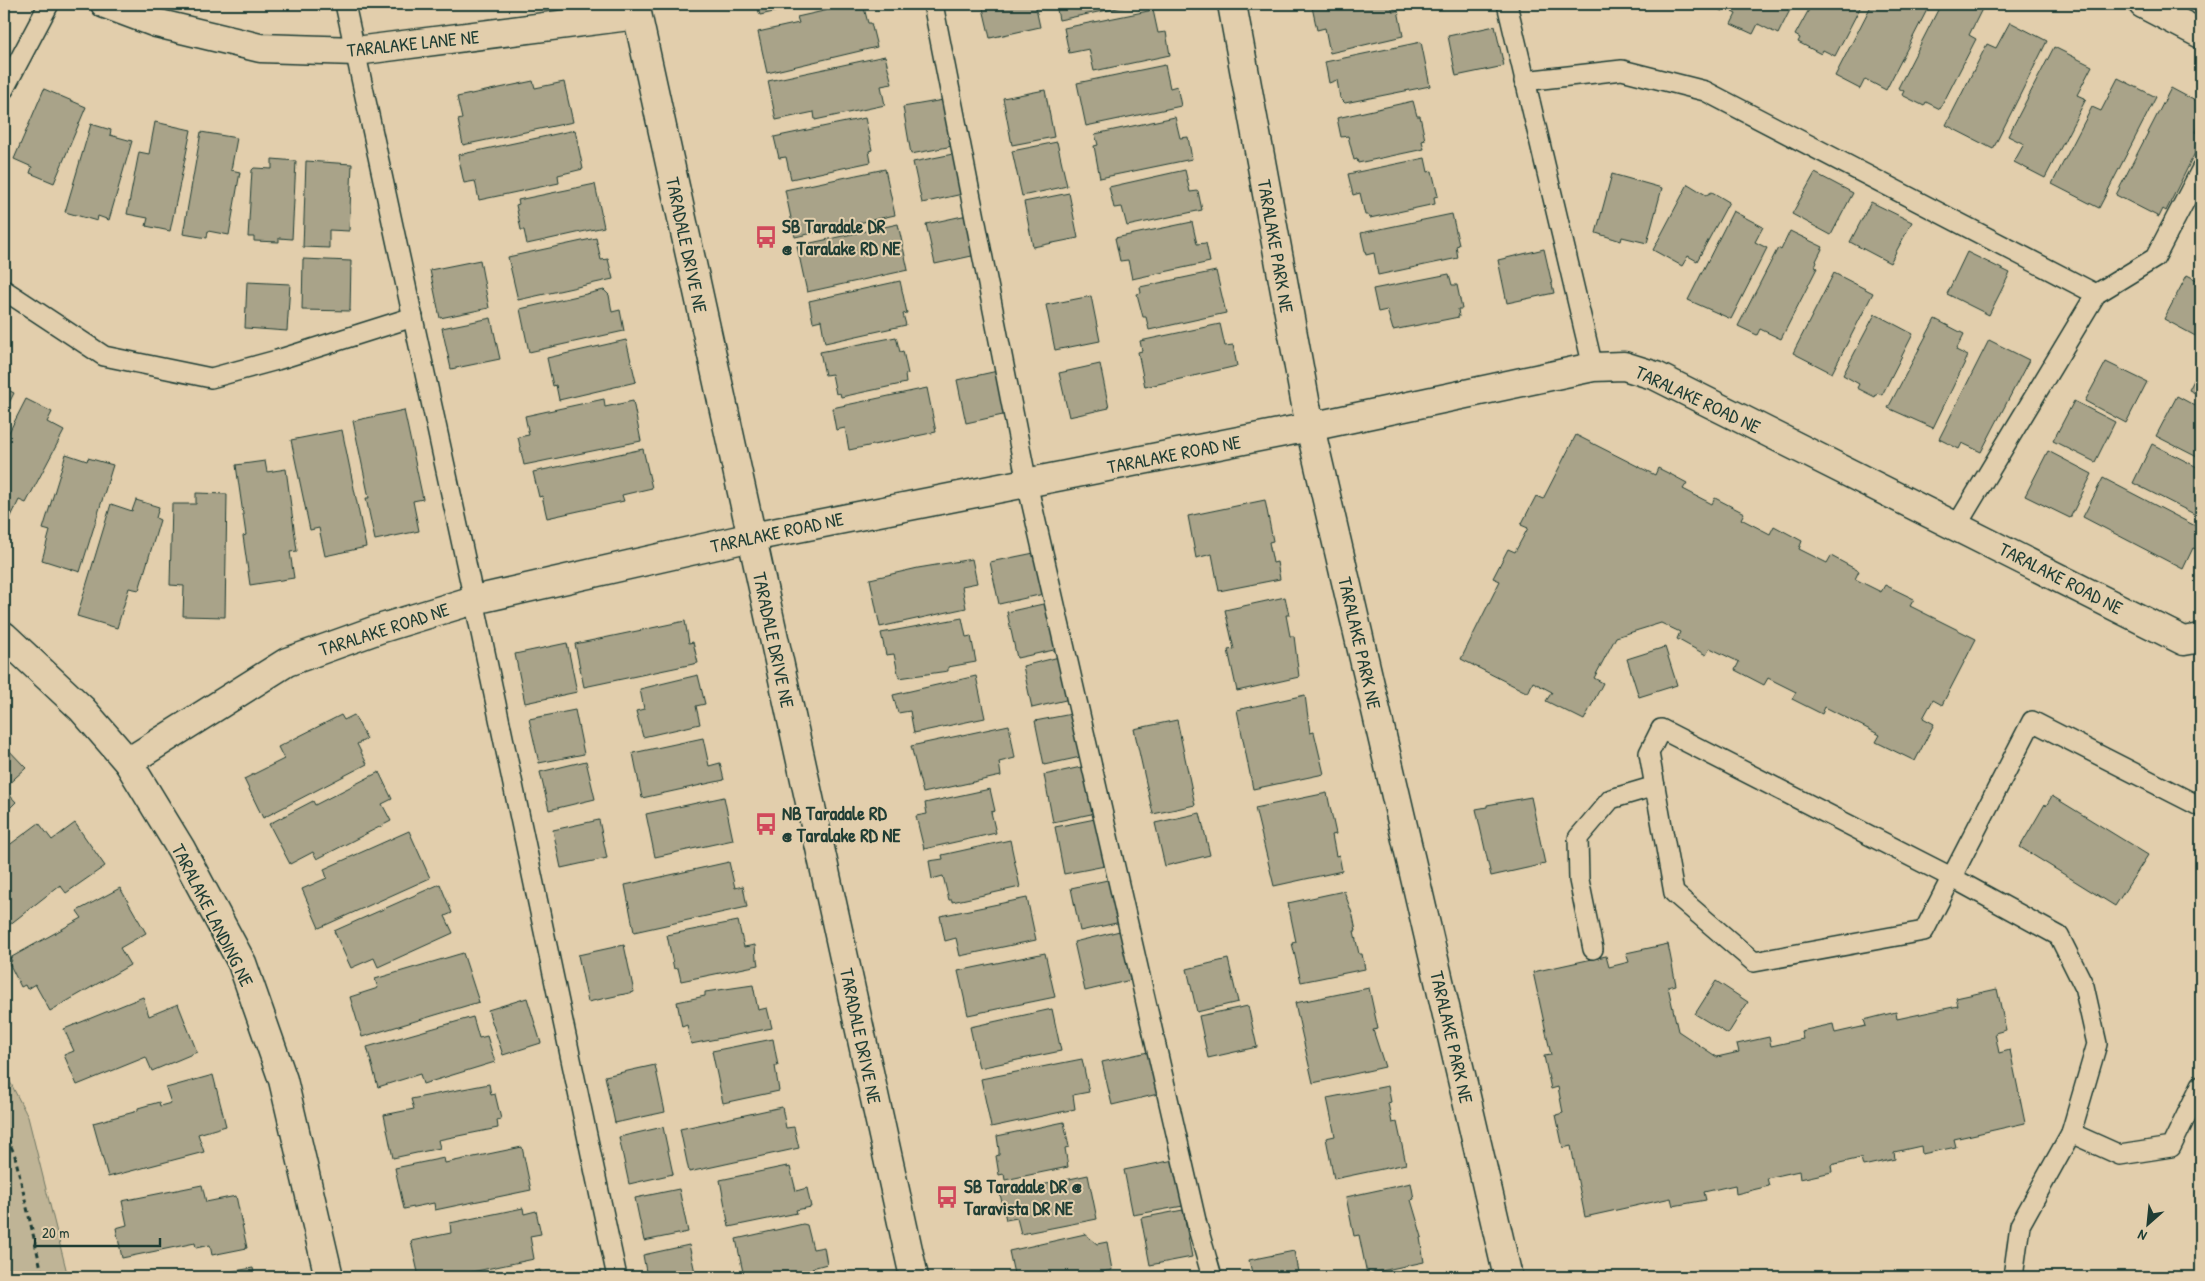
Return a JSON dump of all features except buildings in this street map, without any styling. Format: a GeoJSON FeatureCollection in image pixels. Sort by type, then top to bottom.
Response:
{"type":"FeatureCollection","features":[{"type":"Feature","properties":{"kind":"street","name":"TARALAKE LANE NE"},"geometry":{"type":"LineString","coordinates":[[105,4],[156,23],[260,48],[356,51],[636,10]]}},
{"type":"Feature","properties":{"kind":"street","name":"TARALAKE PARK NE"},"geometry":{"type":"LineString","coordinates":[[1232,4],[1310,427],[1508,1277]]}},
{"type":"Feature","properties":{"kind":"street"},"geometry":{"type":"LineString","coordinates":[[2142,4],[2201,34]]}},
{"type":"Feature","properties":{"kind":"street","name":"TARADALE DRIVE NE"},"geometry":{"type":"LineString","coordinates":[[636,10],[914,1277]]}},
{"type":"Feature","properties":{"kind":"street","name":"TARALAKE ROAD NE"},"geometry":{"type":"LineString","coordinates":[[128,762],[287,662],[379,629],[474,600],[752,537],[1310,427],[1593,367],[1624,366],[1656,376],[2184,641],[2201,638]]}},
{"type":"Feature","properties":{"kind":"street","name":"TARALAKE LANDING NE"},"geometry":{"type":"LineString","coordinates":[[4,636],[82,710],[128,762],[181,849],[242,963],[283,1080],[329,1277]]}},
{"type":"Feature","properties":{"kind":"lane"},"geometry":{"type":"LineString","coordinates":[[4,89],[49,4]]}},
{"type":"Feature","properties":{"kind":"lane"},"geometry":{"type":"LineString","coordinates":[[345,4],[474,600],[617,1277]]}},
{"type":"Feature","properties":{"kind":"lane"},"geometry":{"type":"LineString","coordinates":[[933,4],[1027,483],[1195,1216],[1212,1277]]}},
{"type":"Feature","properties":{"kind":"lane"},"geometry":{"type":"LineString","coordinates":[[1507,4],[1593,367]]}},
{"type":"Feature","properties":{"kind":"lane"},"geometry":{"type":"LineString","coordinates":[[1524,81],[1622,70],[1706,91],[2096,294]]}},
{"type":"Feature","properties":{"kind":"lane"},"geometry":{"type":"LineString","coordinates":[[1956,525],[2096,294],[2155,258],[2201,170]]}},
{"type":"Feature","properties":{"kind":"lane"},"geometry":{"type":"LineString","coordinates":[[4,290],[104,356],[211,378],[277,360],[413,317]]}},
{"type":"Feature","properties":{"kind":"lane"},"geometry":{"type":"LineString","coordinates":[[2013,1277],[2020,1225],[2071,1133],[2097,1044],[2084,986],[2059,936],[1951,877],[1661,729],[1649,753],[1674,893],[1754,962],[1924,930],[1951,877],[2032,722],[2201,807]]}},
{"type":"Feature","properties":{"kind":"lane"},"geometry":{"type":"LineString","coordinates":[[1593,949],[1579,880],[1578,838],[1611,800],[1655,786]]}},
{"type":"Feature","properties":{"kind":"lane"},"geometry":{"type":"LineString","coordinates":[[2071,1133],[2120,1154],[2171,1147],[2201,1086]]}},
{"type":"Feature","properties":{"kind":"path"},"geometry":{"type":"LineString","coordinates":[[4,1130],[16,1156],[43,1277]]}},
{"type":"Feature","properties":{"kind":"shaded area"},"geometry":{"type":"Polygon","coordinates":[[[4,1070],[28,1117],[68,1277],[4,1277],[4,1070]]]}},
{"type":"Feature","properties":{"kind":"place","name":"SB Taradale DR @ Taralake RD NE"},"geometry":{"type":"Point","coordinates":[766,237]}},
{"type":"Feature","properties":{"kind":"place","name":"NB Taradale RD @ Taralake RD NE"},"geometry":{"type":"Point","coordinates":[766,824]}},
{"type":"Feature","properties":{"kind":"place","name":"SB Taradale DR @ Taravista DR NE"},"geometry":{"type":"Point","coordinates":[947,1197]}}]}
